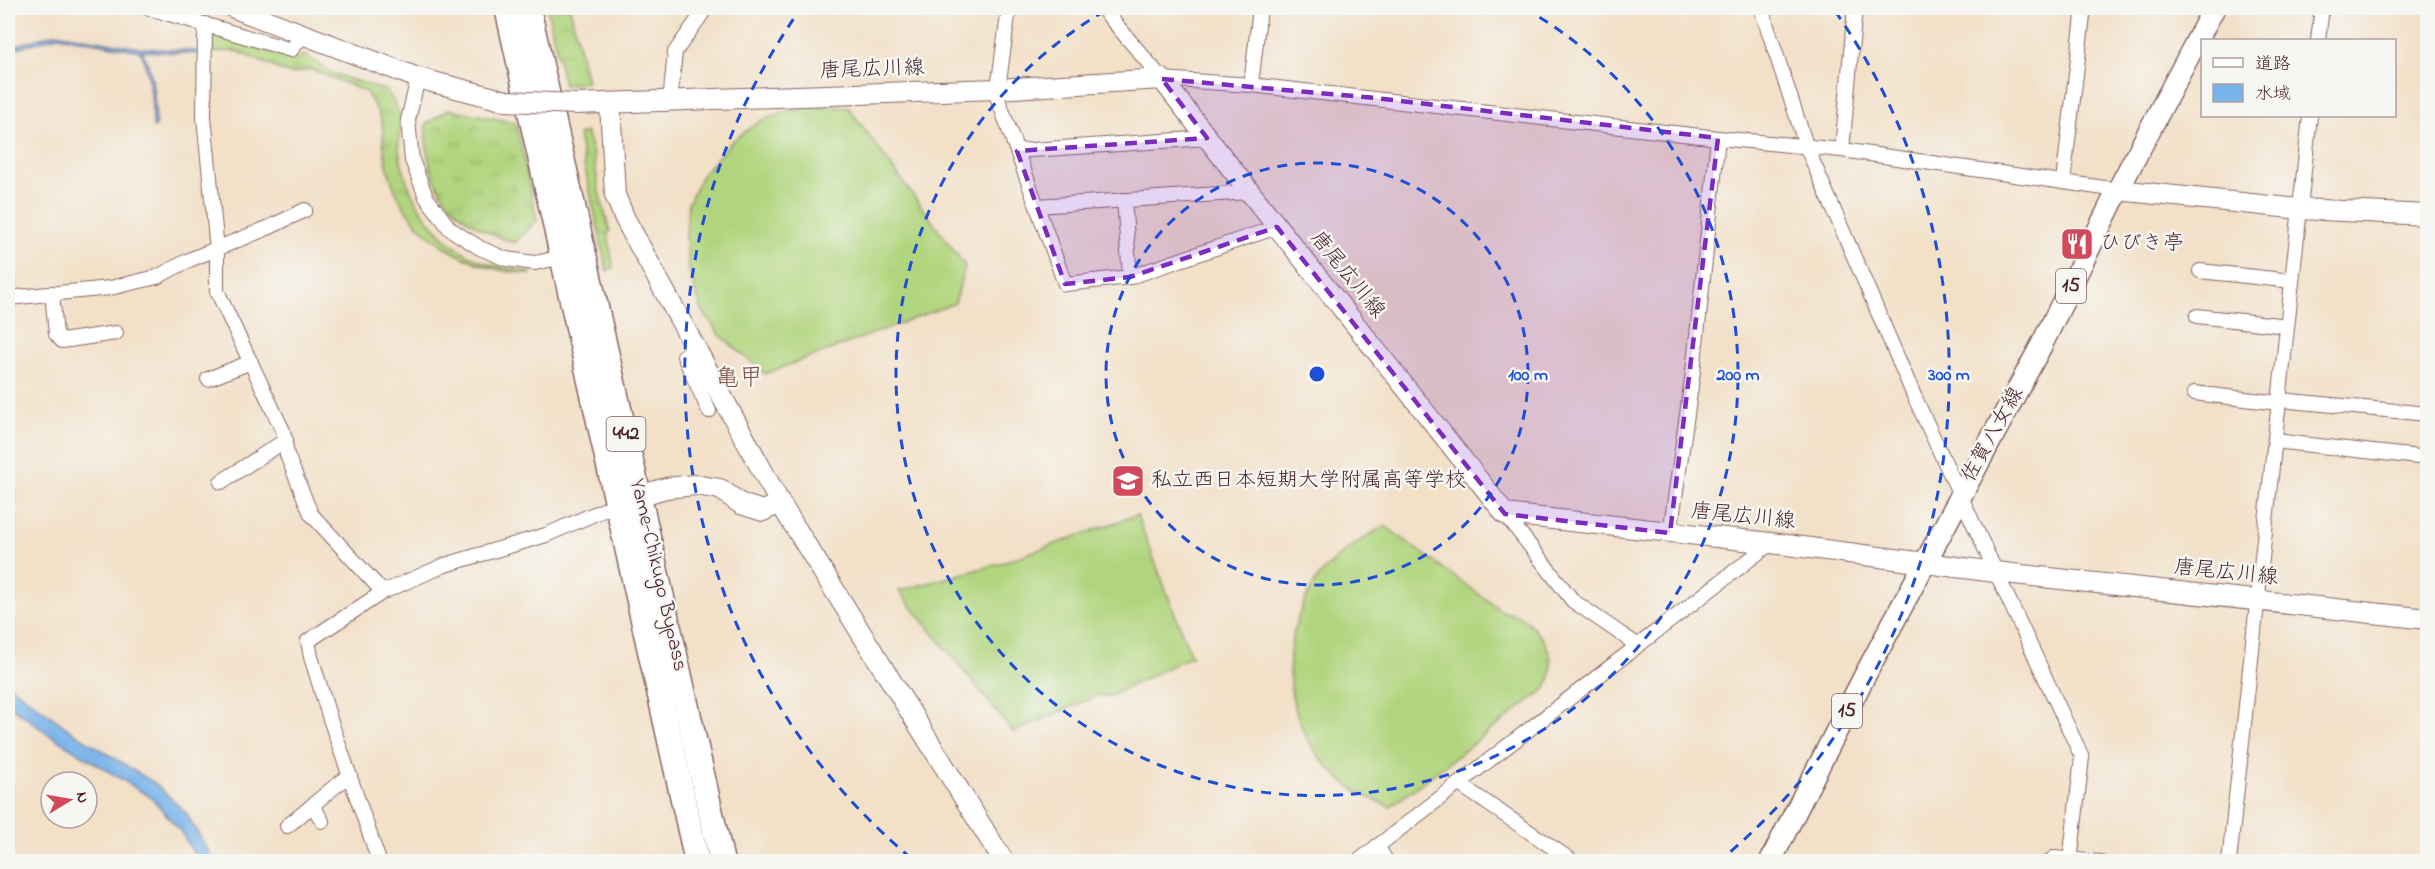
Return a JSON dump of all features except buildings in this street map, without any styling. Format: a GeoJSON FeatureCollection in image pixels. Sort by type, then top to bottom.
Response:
{"type":"FeatureCollection","features":[{"type":"Feature","properties":{"kind":"highway","name":"Yame-Chikugo Bypass"},"geometry":{"type":"LineString","coordinates":[[507,8],[640,495],[722,861]]}},
{"type":"Feature","properties":{"kind":"highway","name":"Yame-Chikugo Bypass"},"geometry":{"type":"LineString","coordinates":[[528,8],[617,504],[697,861]]}},
{"type":"Feature","properties":{"kind":"main road","name":"唐尾広川線"},"geometry":{"type":"LineString","coordinates":[[234,8],[418,78],[506,101],[576,104],[670,102],[997,89],[1162,79],[1505,514],[1771,543],[1995,572],[2427,619]]}},
{"type":"Feature","properties":{"kind":"main road","name":"佐賀八女線"},"geometry":{"type":"LineString","coordinates":[[1770,861],[1864,677],[2041,346],[2118,190],[2214,8]]}},
{"type":"Feature","properties":{"kind":"main road"},"geometry":{"type":"LineString","coordinates":[[610,103],[615,195],[625,219],[780,503],[1004,861]]}},
{"type":"Feature","properties":{"kind":"main road"},"geometry":{"type":"LineString","coordinates":[[2118,190],[2300,209],[2427,215]]}},
{"type":"Feature","properties":{"kind":"main road"},"geometry":{"type":"LineString","coordinates":[[617,504],[666,488],[695,485],[720,489],[741,504],[764,511],[780,503]]}},
{"type":"Feature","properties":{"kind":"street"},"geometry":{"type":"LineString","coordinates":[[149,8],[291,50],[304,34]]}},
{"type":"Feature","properties":{"kind":"street"},"geometry":{"type":"LineString","coordinates":[[670,102],[675,52],[706,8]]}},
{"type":"Feature","properties":{"kind":"street"},"geometry":{"type":"LineString","coordinates":[[1009,8],[997,96],[1065,284],[1130,277],[1277,227]]}},
{"type":"Feature","properties":{"kind":"street"},"geometry":{"type":"LineString","coordinates":[[1102,8],[1162,79],[1251,85],[1807,148],[1842,150],[2118,190]]}},
{"type":"Feature","properties":{"kind":"street"},"geometry":{"type":"LineString","coordinates":[[1251,85],[1260,8]]}},
{"type":"Feature","properties":{"kind":"street"},"geometry":{"type":"LineString","coordinates":[[1761,8],[1807,148],[1915,398],[2082,757],[2070,860]]}},
{"type":"Feature","properties":{"kind":"street"},"geometry":{"type":"LineString","coordinates":[[1842,150],[1855,8]]}},
{"type":"Feature","properties":{"kind":"street"},"geometry":{"type":"LineString","coordinates":[[2063,182],[2084,8]]}},
{"type":"Feature","properties":{"kind":"street"},"geometry":{"type":"LineString","coordinates":[[2318,39],[2322,8]]}},
{"type":"Feature","properties":{"kind":"street"},"geometry":{"type":"LineString","coordinates":[[205,24],[204,117],[217,250],[217,291],[286,440],[287,455],[311,514],[383,592]]}},
{"type":"Feature","properties":{"kind":"street"},"geometry":{"type":"LineString","coordinates":[[418,78],[408,120],[412,160],[426,197],[450,229],[480,248],[506,259],[535,263],[573,254]]}},
{"type":"Feature","properties":{"kind":"street"},"geometry":{"type":"LineString","coordinates":[[2229,861],[2310,117]]}},
{"type":"Feature","properties":{"kind":"street"},"geometry":{"type":"LineString","coordinates":[[1017,151],[1207,138]]}},
{"type":"Feature","properties":{"kind":"street"},"geometry":{"type":"LineString","coordinates":[[1670,533],[1693,372],[1718,138]]}},
{"type":"Feature","properties":{"kind":"street"},"geometry":{"type":"LineString","coordinates":[[1037,206],[1249,192]]}},
{"type":"Feature","properties":{"kind":"street"},"geometry":{"type":"LineString","coordinates":[[1124,200],[1130,277]]}},
{"type":"Feature","properties":{"kind":"street"},"geometry":{"type":"LineString","coordinates":[[8,298],[110,288],[158,277],[189,260],[217,250],[305,210]]}},
{"type":"Feature","properties":{"kind":"street"},"geometry":{"type":"LineString","coordinates":[[2200,271],[2292,281]]}},
{"type":"Feature","properties":{"kind":"street"},"geometry":{"type":"LineString","coordinates":[[52,293],[56,334],[62,341],[116,333]]}},
{"type":"Feature","properties":{"kind":"street"},"geometry":{"type":"LineString","coordinates":[[2197,316],[2288,326]]}},
{"type":"Feature","properties":{"kind":"street"},"geometry":{"type":"LineString","coordinates":[[695,348],[684,356],[710,411]]}},
{"type":"Feature","properties":{"kind":"street"},"geometry":{"type":"LineString","coordinates":[[208,379],[251,362]]}},
{"type":"Feature","properties":{"kind":"street"},"geometry":{"type":"LineString","coordinates":[[2194,393],[2427,414]]}},
{"type":"Feature","properties":{"kind":"street"},"geometry":{"type":"LineString","coordinates":[[221,482],[286,440]]}},
{"type":"Feature","properties":{"kind":"street"},"geometry":{"type":"LineString","coordinates":[[2275,441],[2427,458]]}},
{"type":"Feature","properties":{"kind":"street"},"geometry":{"type":"LineString","coordinates":[[376,861],[378,858],[311,657],[308,641],[383,592],[445,566],[546,535],[617,504]]}},
{"type":"Feature","properties":{"kind":"street"},"geometry":{"type":"LineString","coordinates":[[1505,514],[1573,601],[1638,645]]}},
{"type":"Feature","properties":{"kind":"street"},"geometry":{"type":"LineString","coordinates":[[1356,861],[1771,543]]}},
{"type":"Feature","properties":{"kind":"street"},"geometry":{"type":"LineString","coordinates":[[287,826],[313,806],[332,787],[350,776]]}},
{"type":"Feature","properties":{"kind":"street"},"geometry":{"type":"LineString","coordinates":[[1459,784],[1574,861]]}},
{"type":"Feature","properties":{"kind":"street"},"geometry":{"type":"LineString","coordinates":[[313,806],[322,821]]}},
{"type":"Feature","properties":{"kind":"street"},"geometry":{"type":"LineString","coordinates":[[1377,846],[1387,861]]}},
{"type":"Feature","properties":{"kind":"street"},"geometry":{"type":"LineString","coordinates":[[2050,861],[2054,858],[2100,861]]}},
{"type":"Feature","properties":{"kind":"highlighted area"},"geometry":{"type":"Polygon","coordinates":[[[1162,79],[1375,98],[1718,138],[1670,533],[1505,514],[1277,227],[1130,277],[1065,284],[1017,151],[1207,138],[1162,79]]]}},
{"type":"Feature","properties":{"kind":"green space"},"geometry":{"type":"Polygon","coordinates":[[[547,8],[570,8],[587,82],[564,85],[547,8]]]}},
{"type":"Feature","properties":{"kind":"green space"},"geometry":{"type":"Polygon","coordinates":[[[213,37],[220,37],[295,59],[305,55],[332,73],[387,91],[400,116],[399,144],[409,186],[429,221],[442,236],[475,258],[531,274],[487,266],[466,258],[428,234],[413,218],[400,200],[391,179],[383,143],[382,123],[366,92],[310,69],[290,74],[236,51],[211,52],[207,45],[213,37]]]}},
{"type":"Feature","properties":{"kind":"green space"},"geometry":{"type":"Polygon","coordinates":[[[799,107],[848,107],[965,266],[955,303],[765,374],[719,334],[701,309],[689,271],[686,236],[688,204],[702,175],[732,141],[762,120],[799,107]]]}},
{"type":"Feature","properties":{"kind":"green space"},"geometry":{"type":"Polygon","coordinates":[[[449,109],[516,123],[537,220],[515,243],[494,235],[460,214],[447,201],[437,185],[427,147],[426,124],[449,109]]]}},
{"type":"Feature","properties":{"kind":"green space"},"geometry":{"type":"Polygon","coordinates":[[[586,132],[610,231],[608,234],[613,267],[607,271],[578,135],[586,132]]]}},
{"type":"Feature","properties":{"kind":"green space"},"geometry":{"type":"Polygon","coordinates":[[[1137,515],[1191,656],[1110,696],[1099,695],[1013,732],[899,591],[998,564],[1137,515]]]}},
{"type":"Feature","properties":{"kind":"green space"},"geometry":{"type":"Polygon","coordinates":[[[1385,526],[1502,611],[1525,619],[1545,643],[1551,665],[1549,681],[1545,689],[1390,807],[1353,789],[1317,754],[1296,711],[1291,688],[1290,664],[1292,639],[1299,615],[1320,575],[1342,554],[1385,526]]]}},
{"type":"Feature","properties":{"kind":"water"},"geometry":{"type":"Polygon","coordinates":[[[56,33],[140,48],[198,51],[199,54],[142,51],[153,88],[156,127],[153,128],[149,79],[140,51],[58,36],[8,51],[8,48],[56,33]]]}},
{"type":"Feature","properties":{"kind":"water"},"geometry":{"type":"Polygon","coordinates":[[[8,684],[71,731],[156,784],[186,813],[214,861],[198,861],[181,832],[152,798],[48,734],[8,704],[8,684]]]}},
{"type":"Feature","properties":{"kind":"place","name":"ひびき亭"},"geometry":{"type":"Point","coordinates":[2077,244]}},
{"type":"Feature","properties":{"kind":"place","name":"私立西日本短期大学附属高等学校"},"geometry":{"type":"Point","coordinates":[1128,481]}},
{"type":"Feature","properties":{"kind":"district","name":"亀甲"},"geometry":{"type":"Point","coordinates":[739,379]}}]}
